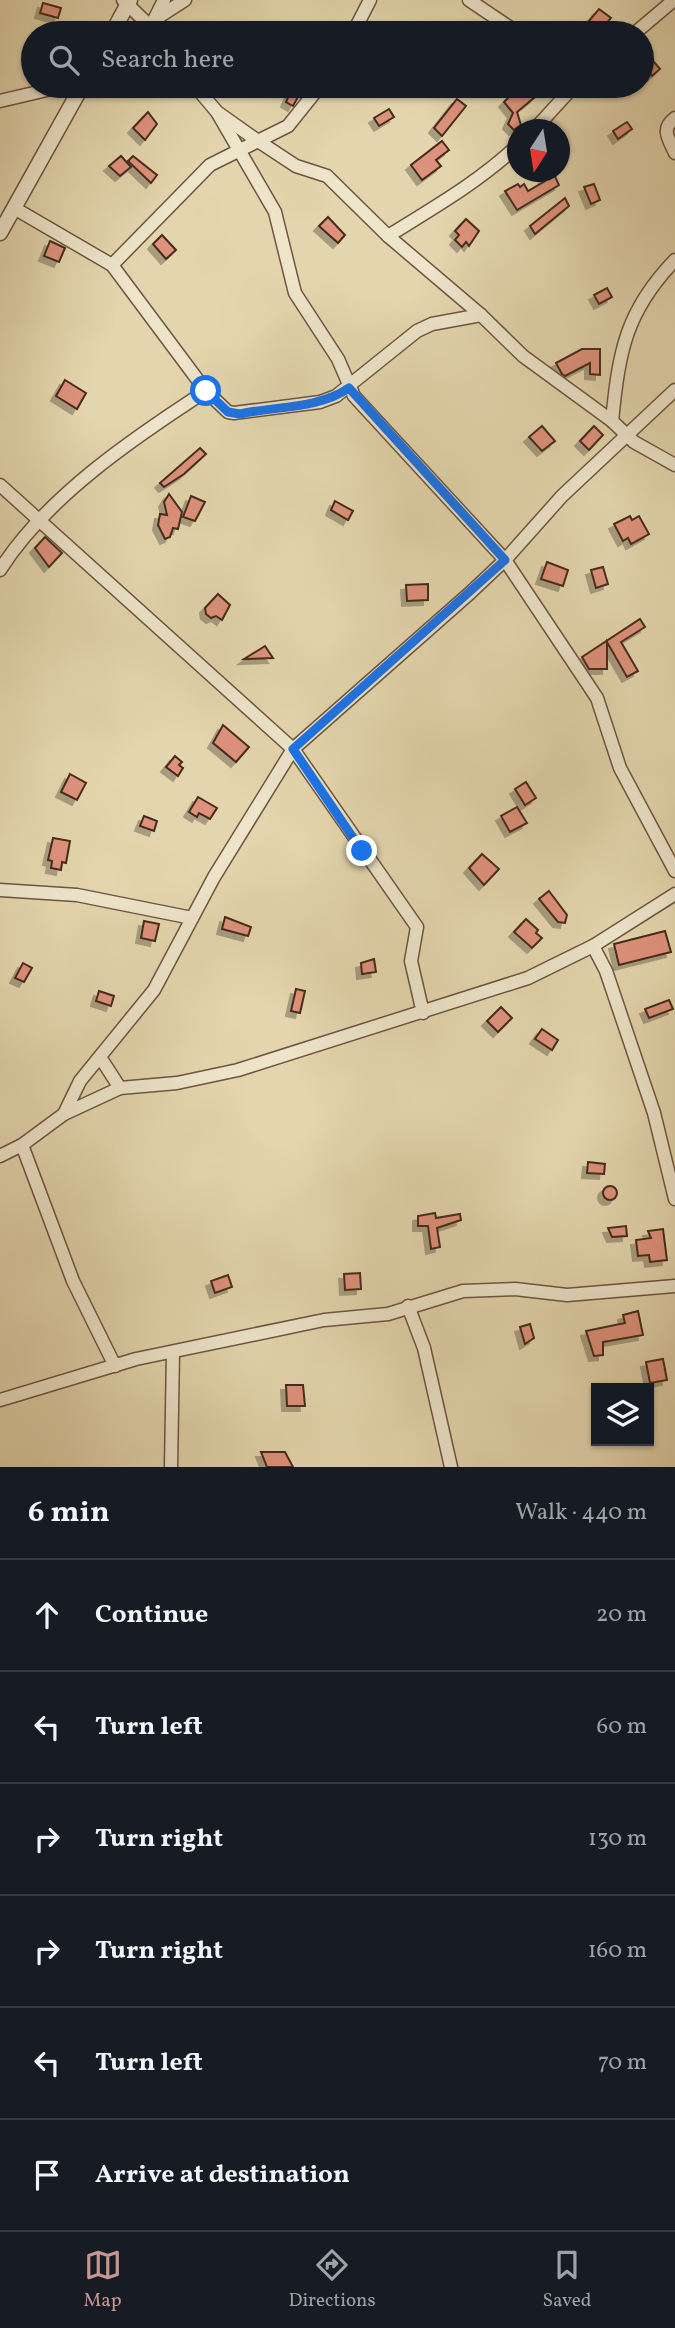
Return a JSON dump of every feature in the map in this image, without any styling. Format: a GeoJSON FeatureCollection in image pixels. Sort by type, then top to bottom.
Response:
{"type":"FeatureCollection","features":[{"type":"Feature","properties":{"kind":"street"},"geometry":{"type":"LineString","coordinates":[[156,21],[164,0]]}},
{"type":"Feature","properties":{"kind":"street"},"geometry":{"type":"LineString","coordinates":[[160,21],[185,0]]}},
{"type":"Feature","properties":{"kind":"street"},"geometry":{"type":"LineString","coordinates":[[359,21],[370,0]]}},
{"type":"Feature","properties":{"kind":"street"},"geometry":{"type":"LineString","coordinates":[[469,0],[500,21]]}},
{"type":"Feature","properties":{"kind":"street"},"geometry":{"type":"LineString","coordinates":[[649,21],[674,0]]}},
{"type":"Feature","properties":{"kind":"street"},"geometry":{"type":"LineString","coordinates":[[118,21],[127,2],[148,21]]}},
{"type":"Feature","properties":{"kind":"street"},"geometry":{"type":"LineString","coordinates":[[0,101],[21,96]]}},
{"type":"Feature","properties":{"kind":"street"},"geometry":{"type":"LineString","coordinates":[[0,233],[75,98]]}},
{"type":"Feature","properties":{"kind":"street"},"geometry":{"type":"LineString","coordinates":[[205,98],[217,112],[275,212],[295,293],[338,359],[349,388],[505,560],[597,698],[620,768],[675,871]]}},
{"type":"Feature","properties":{"kind":"street"},"geometry":{"type":"LineString","coordinates":[[112,265],[210,165],[294,121],[311,98]]}},
{"type":"Feature","properties":{"kind":"street"},"geometry":{"type":"LineString","coordinates":[[544,119],[563,98]]}},
{"type":"Feature","properties":{"kind":"street"},"geometry":{"type":"LineString","coordinates":[[217,112],[296,166],[327,176],[388,236],[481,314],[523,356],[612,421],[634,442],[675,465]]}},
{"type":"Feature","properties":{"kind":"street"},"geometry":{"type":"LineString","coordinates":[[675,118],[668,122],[666,133],[675,153]]}},
{"type":"Feature","properties":{"kind":"street"},"geometry":{"type":"LineString","coordinates":[[388,236],[465,188],[507,155]]}},
{"type":"Feature","properties":{"kind":"street"},"geometry":{"type":"LineString","coordinates":[[14,208],[112,265],[206,391],[228,412],[240,414],[320,402],[336,396],[417,331],[432,324],[481,314]]}},
{"type":"Feature","properties":{"kind":"street"},"geometry":{"type":"LineString","coordinates":[[612,421],[621,357],[628,331],[638,306],[675,260]]}},
{"type":"Feature","properties":{"kind":"street"},"geometry":{"type":"LineString","coordinates":[[64,1114],[71,1095],[154,989],[214,877],[293,749],[505,560],[562,496],[675,390]]}},
{"type":"Feature","properties":{"kind":"street"},"geometry":{"type":"LineString","coordinates":[[0,570],[41,520],[135,437],[206,391]]}},
{"type":"Feature","properties":{"kind":"street"},"geometry":{"type":"LineString","coordinates":[[0,485],[293,749],[417,926],[411,961],[423,1013]]}},
{"type":"Feature","properties":{"kind":"street"},"geometry":{"type":"LineString","coordinates":[[0,890],[77,895],[192,918]]}},
{"type":"Feature","properties":{"kind":"street"},"geometry":{"type":"LineString","coordinates":[[0,1156],[22,1145],[64,1114],[120,1088],[210,1078],[528,978],[593,946],[675,894]]}},
{"type":"Feature","properties":{"kind":"street"},"geometry":{"type":"LineString","coordinates":[[593,946],[606,971],[654,1114],[675,1199]]}},
{"type":"Feature","properties":{"kind":"street"},"geometry":{"type":"LineString","coordinates":[[100,1057],[120,1088]]}},
{"type":"Feature","properties":{"kind":"street"},"geometry":{"type":"LineString","coordinates":[[22,1145],[74,1281],[115,1366]]}},
{"type":"Feature","properties":{"kind":"street"},"geometry":{"type":"LineString","coordinates":[[0,1400],[173,1352],[324,1320],[388,1314],[435,1297],[486,1289],[529,1290],[559,1296],[675,1286]]}},
{"type":"Feature","properties":{"kind":"street"},"geometry":{"type":"LineString","coordinates":[[408,1306],[424,1349],[451,1467]]}},
{"type":"Feature","properties":{"kind":"street"},"geometry":{"type":"LineString","coordinates":[[171,1467],[173,1352]]}},
{"type":"Feature","properties":{"kind":"building"},"geometry":{"type":"Polygon","coordinates":[[[43,3],[61,8],[58,18],[40,13],[43,3]]]}},
{"type":"Feature","properties":{"kind":"building"},"geometry":{"type":"Polygon","coordinates":[[[599,9],[611,18],[608,21],[589,21],[599,9]]]}},
{"type":"Feature","properties":{"kind":"building"},"geometry":{"type":"Polygon","coordinates":[[[654,62],[660,69],[654,74],[654,62]]]}},
{"type":"Feature","properties":{"kind":"building"},"geometry":{"type":"Polygon","coordinates":[[[288,98],[297,98],[293,106],[286,102],[288,98]]]}},
{"type":"Feature","properties":{"kind":"building"},"geometry":{"type":"Polygon","coordinates":[[[508,98],[534,98],[517,112],[519,119],[510,119],[513,113],[504,102],[508,98]]]}},
{"type":"Feature","properties":{"kind":"building"},"geometry":{"type":"Polygon","coordinates":[[[457,99],[466,106],[442,136],[434,128],[457,99]]]}},
{"type":"Feature","properties":{"kind":"building"},"geometry":{"type":"Polygon","coordinates":[[[389,109],[394,117],[379,126],[374,118],[389,109]]]}},
{"type":"Feature","properties":{"kind":"building"},"geometry":{"type":"Polygon","coordinates":[[[148,112],[157,124],[145,140],[133,128],[148,112]]]}},
{"type":"Feature","properties":{"kind":"building"},"geometry":{"type":"Polygon","coordinates":[[[627,122],[632,129],[618,139],[613,131],[627,122]]]}},
{"type":"Feature","properties":{"kind":"building"},"geometry":{"type":"Polygon","coordinates":[[[442,141],[449,150],[436,160],[441,166],[422,180],[411,165],[442,141]]]}},
{"type":"Feature","properties":{"kind":"building"},"geometry":{"type":"Polygon","coordinates":[[[121,156],[131,167],[120,176],[109,166],[121,156]]]}},
{"type":"Feature","properties":{"kind":"building"},"geometry":{"type":"Polygon","coordinates":[[[133,156],[157,175],[151,183],[128,161],[133,156]]]}},
{"type":"Feature","properties":{"kind":"building"},"geometry":{"type":"Polygon","coordinates":[[[543,182],[558,182],[559,185],[517,210],[505,191],[524,184],[528,191],[543,182]]]}},
{"type":"Feature","properties":{"kind":"building"},"geometry":{"type":"Polygon","coordinates":[[[594,184],[600,200],[591,204],[584,187],[594,184]]]}},
{"type":"Feature","properties":{"kind":"building"},"geometry":{"type":"Polygon","coordinates":[[[565,198],[569,206],[535,234],[530,226],[565,198]]]}},
{"type":"Feature","properties":{"kind":"building"},"geometry":{"type":"Polygon","coordinates":[[[328,217],[345,235],[338,243],[319,226],[328,217]]]}},
{"type":"Feature","properties":{"kind":"building"},"geometry":{"type":"Polygon","coordinates":[[[466,219],[479,231],[469,246],[466,242],[462,247],[455,240],[459,235],[455,231],[466,219]]]}},
{"type":"Feature","properties":{"kind":"building"},"geometry":{"type":"Polygon","coordinates":[[[162,235],[176,250],[166,259],[153,244],[162,235]]]}},
{"type":"Feature","properties":{"kind":"building"},"geometry":{"type":"Polygon","coordinates":[[[50,241],[65,248],[59,262],[44,256],[50,241]]]}},
{"type":"Feature","properties":{"kind":"building"},"geometry":{"type":"Polygon","coordinates":[[[607,288],[612,297],[599,304],[594,295],[607,288]]]}},
{"type":"Feature","properties":{"kind":"building"},"geometry":{"type":"Polygon","coordinates":[[[582,349],[600,349],[600,375],[590,374],[590,363],[565,376],[562,374],[556,363],[582,349]]]}},
{"type":"Feature","properties":{"kind":"building"},"geometry":{"type":"Polygon","coordinates":[[[65,380],[86,393],[77,409],[56,396],[65,380]]]}},
{"type":"Feature","properties":{"kind":"building"},"geometry":{"type":"Polygon","coordinates":[[[542,426],[555,441],[542,451],[529,437],[542,426]]]}},
{"type":"Feature","properties":{"kind":"building"},"geometry":{"type":"Polygon","coordinates":[[[594,426],[603,435],[589,450],[580,441],[594,426]]]}},
{"type":"Feature","properties":{"kind":"building"},"geometry":{"type":"Polygon","coordinates":[[[200,448],[206,454],[184,474],[164,487],[160,483],[200,448]]]}},
{"type":"Feature","properties":{"kind":"building"},"geometry":{"type":"Polygon","coordinates":[[[169,494],[182,512],[178,529],[173,528],[170,537],[165,539],[158,525],[160,514],[167,515],[164,502],[169,494]]]}},
{"type":"Feature","properties":{"kind":"building"},"geometry":{"type":"Polygon","coordinates":[[[191,496],[205,502],[195,521],[183,517],[191,496]]]}},
{"type":"Feature","properties":{"kind":"building"},"geometry":{"type":"Polygon","coordinates":[[[335,501],[353,511],[348,520],[331,510],[335,501]]]}},
{"type":"Feature","properties":{"kind":"building"},"geometry":{"type":"Polygon","coordinates":[[[630,516],[632,520],[639,516],[649,534],[631,544],[628,538],[623,541],[614,524],[630,516]]]}},
{"type":"Feature","properties":{"kind":"building"},"geometry":{"type":"Polygon","coordinates":[[[45,537],[62,553],[49,567],[35,548],[45,537]]]}},
{"type":"Feature","properties":{"kind":"building"},"geometry":{"type":"Polygon","coordinates":[[[547,562],[568,570],[563,586],[541,579],[547,562]]]}},
{"type":"Feature","properties":{"kind":"building"},"geometry":{"type":"Polygon","coordinates":[[[603,567],[608,584],[596,588],[591,570],[603,567]]]}},
{"type":"Feature","properties":{"kind":"building"},"geometry":{"type":"Polygon","coordinates":[[[428,584],[428,600],[407,601],[406,585],[428,584]]]}},
{"type":"Feature","properties":{"kind":"building"},"geometry":{"type":"Polygon","coordinates":[[[218,594],[230,605],[222,620],[216,616],[211,618],[206,614],[205,608],[218,594]]]}},
{"type":"Feature","properties":{"kind":"building"},"geometry":{"type":"Polygon","coordinates":[[[640,619],[645,627],[621,642],[638,671],[627,677],[607,642],[607,669],[589,669],[582,657],[640,619]]]}},
{"type":"Feature","properties":{"kind":"building"},"geometry":{"type":"Polygon","coordinates":[[[265,646],[273,658],[244,659],[265,646]]]}},
{"type":"Feature","properties":{"kind":"building"},"geometry":{"type":"Polygon","coordinates":[[[223,725],[249,747],[236,762],[213,743],[223,725]]]}},
{"type":"Feature","properties":{"kind":"building"},"geometry":{"type":"Polygon","coordinates":[[[175,756],[182,762],[179,765],[183,768],[178,776],[166,767],[175,756]]]}},
{"type":"Feature","properties":{"kind":"building"},"geometry":{"type":"Polygon","coordinates":[[[70,774],[86,783],[77,800],[61,792],[70,774]]]}},
{"type":"Feature","properties":{"kind":"building"},"geometry":{"type":"Polygon","coordinates":[[[526,782],[536,798],[525,805],[515,789],[526,782]]]}},
{"type":"Feature","properties":{"kind":"building"},"geometry":{"type":"Polygon","coordinates":[[[198,797],[217,808],[210,819],[199,813],[197,817],[189,812],[198,797]]]}},
{"type":"Feature","properties":{"kind":"building"},"geometry":{"type":"Polygon","coordinates":[[[517,807],[527,823],[510,832],[501,816],[517,807]]]}},
{"type":"Feature","properties":{"kind":"building"},"geometry":{"type":"Polygon","coordinates":[[[144,816],[157,821],[154,831],[140,826],[144,816]]]}},
{"type":"Feature","properties":{"kind":"building"},"geometry":{"type":"Polygon","coordinates":[[[53,838],[70,841],[66,863],[62,862],[61,870],[51,868],[52,861],[48,860],[53,838]]]}},
{"type":"Feature","properties":{"kind":"building"},"geometry":{"type":"Polygon","coordinates":[[[482,854],[499,869],[484,885],[469,868],[482,854]]]}},
{"type":"Feature","properties":{"kind":"building"},"geometry":{"type":"Polygon","coordinates":[[[549,891],[567,915],[565,923],[558,922],[539,899],[549,891]]]}},
{"type":"Feature","properties":{"kind":"building"},"geometry":{"type":"Polygon","coordinates":[[[225,917],[251,927],[248,936],[222,929],[225,917]]]}},
{"type":"Feature","properties":{"kind":"building"},"geometry":{"type":"Polygon","coordinates":[[[526,919],[542,938],[532,948],[514,932],[526,919]]]}},
{"type":"Feature","properties":{"kind":"building"},"geometry":{"type":"Polygon","coordinates":[[[144,921],[159,924],[155,941],[141,938],[144,921]]]}},
{"type":"Feature","properties":{"kind":"building"},"geometry":{"type":"Polygon","coordinates":[[[665,931],[671,952],[619,965],[614,944],[665,931]]]}},
{"type":"Feature","properties":{"kind":"building"},"geometry":{"type":"Polygon","coordinates":[[[374,959],[376,972],[362,974],[361,963],[374,959]]]}},
{"type":"Feature","properties":{"kind":"building"},"geometry":{"type":"Polygon","coordinates":[[[23,963],[32,968],[24,982],[15,978],[23,963]]]}},
{"type":"Feature","properties":{"kind":"building"},"geometry":{"type":"Polygon","coordinates":[[[296,989],[305,991],[300,1013],[291,1011],[296,989]]]}},
{"type":"Feature","properties":{"kind":"building"},"geometry":{"type":"Polygon","coordinates":[[[99,991],[114,996],[111,1006],[96,1001],[99,991]]]}},
{"type":"Feature","properties":{"kind":"building"},"geometry":{"type":"Polygon","coordinates":[[[669,1000],[673,1009],[649,1018],[645,1009],[669,1000]]]}},
{"type":"Feature","properties":{"kind":"building"},"geometry":{"type":"Polygon","coordinates":[[[501,1007],[512,1018],[498,1032],[487,1021],[501,1007]]]}},
{"type":"Feature","properties":{"kind":"building"},"geometry":{"type":"Polygon","coordinates":[[[542,1029],[558,1040],[552,1050],[535,1039],[542,1029]]]}},
{"type":"Feature","properties":{"kind":"building"},"geometry":{"type":"Polygon","coordinates":[[[588,1162],[605,1164],[604,1174],[587,1173],[588,1162]]]}},
{"type":"Feature","properties":{"kind":"building"},"geometry":{"type":"Polygon","coordinates":[[[607,1186],[613,1186],[617,1193],[613,1200],[607,1200],[603,1196],[603,1190],[607,1186]]]}},
{"type":"Feature","properties":{"kind":"building"},"geometry":{"type":"Polygon","coordinates":[[[435,1213],[436,1218],[460,1214],[461,1220],[437,1228],[440,1247],[431,1249],[428,1226],[418,1226],[418,1216],[435,1213]]]}},
{"type":"Feature","properties":{"kind":"building"},"geometry":{"type":"Polygon","coordinates":[[[626,1226],[627,1236],[612,1237],[608,1228],[626,1226]]]}},
{"type":"Feature","properties":{"kind":"building"},"geometry":{"type":"Polygon","coordinates":[[[663,1229],[667,1260],[650,1262],[649,1255],[638,1256],[636,1240],[651,1238],[648,1231],[663,1229]]]}},
{"type":"Feature","properties":{"kind":"building"},"geometry":{"type":"Polygon","coordinates":[[[360,1273],[361,1289],[345,1290],[344,1274],[360,1273]]]}},
{"type":"Feature","properties":{"kind":"building"},"geometry":{"type":"Polygon","coordinates":[[[228,1275],[232,1287],[215,1293],[211,1281],[228,1275]]]}},
{"type":"Feature","properties":{"kind":"building"},"geometry":{"type":"Polygon","coordinates":[[[638,1311],[643,1335],[603,1342],[603,1355],[594,1356],[586,1331],[625,1323],[623,1315],[638,1311]]]}},
{"type":"Feature","properties":{"kind":"building"},"geometry":{"type":"Polygon","coordinates":[[[530,1324],[534,1338],[525,1344],[520,1327],[530,1324]]]}},
{"type":"Feature","properties":{"kind":"building"},"geometry":{"type":"Polygon","coordinates":[[[663,1359],[667,1380],[650,1383],[646,1362],[663,1359]]]}},
{"type":"Feature","properties":{"kind":"building"},"geometry":{"type":"Polygon","coordinates":[[[286,1385],[303,1385],[305,1406],[287,1406],[286,1385]]]}},
{"type":"Feature","properties":{"kind":"building"},"geometry":{"type":"Polygon","coordinates":[[[261,1452],[285,1452],[293,1467],[267,1467],[261,1452]]]}},
{"type":"Feature","properties":{"kind":"route"},"geometry":{"type":"LineString","coordinates":[[206,391],[228,412],[240,414],[320,402],[349,388],[359,403],[505,560],[293,749],[362,851]]}}]}
